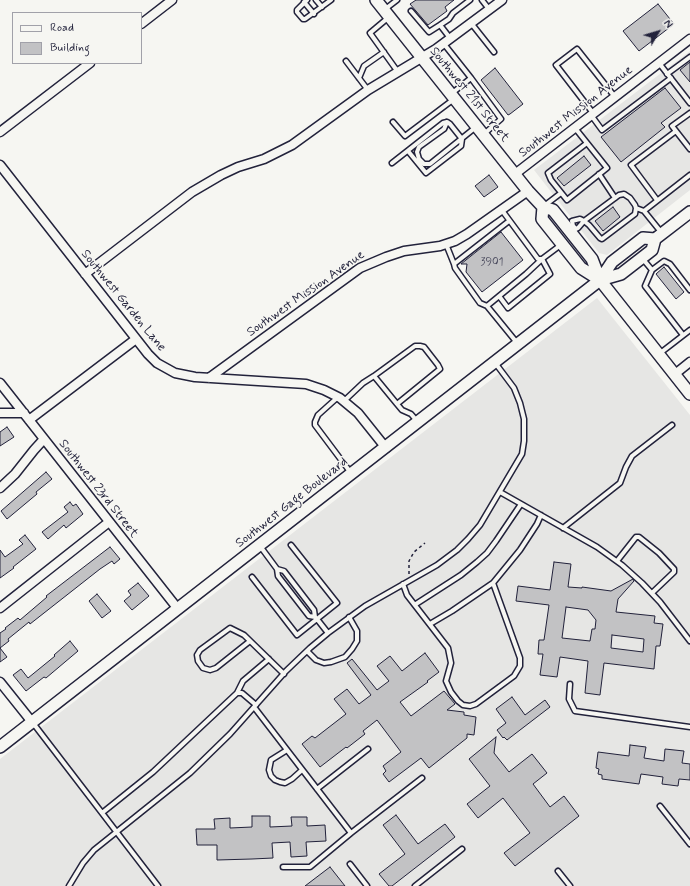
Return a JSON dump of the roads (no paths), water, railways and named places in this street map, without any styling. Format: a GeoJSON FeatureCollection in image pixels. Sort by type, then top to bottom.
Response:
{"type":"FeatureCollection","features":[{"type":"Feature","properties":{"kind":"main road","name":"Southwest 21st Street"},"geometry":{"type":"LineString","coordinates":[[376,0],[528,191],[543,206],[554,210],[571,225],[592,259],[600,280],[690,394]]}},
{"type":"Feature","properties":{"kind":"main road","name":"Southwest 21st Street"},"geometry":{"type":"LineString","coordinates":[[543,206],[542,219],[581,268],[600,280]]}},
{"type":"Feature","properties":{"kind":"main road","name":"Southwest Gage Boulevard"},"geometry":{"type":"LineString","coordinates":[[0,747],[600,280],[612,262],[643,238],[658,236],[690,212]]}},
{"type":"Feature","properties":{"kind":"main road","name":"Southwest Gage Boulevard"},"geometry":{"type":"LineString","coordinates":[[600,280],[621,274],[652,250],[658,236]]}},
{"type":"Feature","properties":{"kind":"street"},"geometry":{"type":"LineString","coordinates":[[142,23],[172,0]]}},
{"type":"Feature","properties":{"kind":"street"},"geometry":{"type":"LineString","coordinates":[[85,274],[192,192],[238,167],[264,159],[292,145],[368,90],[422,59],[502,0]]}},
{"type":"Feature","properties":{"kind":"street","name":"Southwest Mission Avenue"},"geometry":{"type":"LineString","coordinates":[[515,174],[690,39]]}},
{"type":"Feature","properties":{"kind":"street"},"geometry":{"type":"LineString","coordinates":[[0,132],[89,64]]}},
{"type":"Feature","properties":{"kind":"street","name":"Southwest Garden Lane"},"geometry":{"type":"LineString","coordinates":[[0,165],[136,339],[157,363],[182,375],[306,384],[324,390],[341,399],[358,413],[386,448]]}},
{"type":"Feature","properties":{"kind":"street","name":"Southwest Mission Avenue"},"geometry":{"type":"LineString","coordinates":[[210,378],[360,268],[381,258],[404,251],[430,249],[446,244],[467,234],[528,191]]}},
{"type":"Feature","properties":{"kind":"street"},"geometry":{"type":"LineString","coordinates":[[0,412],[27,417],[136,339]]}},
{"type":"Feature","properties":{"kind":"street"},"geometry":{"type":"LineString","coordinates":[[675,374],[690,362]]}},
{"type":"Feature","properties":{"kind":"street","name":"Southwest 23rd Street"},"geometry":{"type":"LineString","coordinates":[[0,383],[178,609]]}},
{"type":"Feature","properties":{"kind":"street"},"geometry":{"type":"LineString","coordinates":[[0,488],[15,474],[44,439]]}},
{"type":"Feature","properties":{"kind":"street"},"geometry":{"type":"LineString","coordinates":[[0,608],[109,522]]}},
{"type":"Feature","properties":{"kind":"street"},"geometry":{"type":"LineString","coordinates":[[0,682],[32,722]]}},
{"type":"Feature","properties":{"kind":"lane"},"geometry":{"type":"LineString","coordinates":[[316,0],[322,7]]}},
{"type":"Feature","properties":{"kind":"lane"},"geometry":{"type":"LineString","coordinates":[[314,14],[306,1],[298,7],[297,12],[305,19],[314,14],[331,0]]}},
{"type":"Feature","properties":{"kind":"lane"},"geometry":{"type":"LineString","coordinates":[[397,0],[370,33],[398,72]]}},
{"type":"Feature","properties":{"kind":"lane"},"geometry":{"type":"LineString","coordinates":[[411,11],[429,32],[449,19],[453,13],[470,0]]}},
{"type":"Feature","properties":{"kind":"lane"},"geometry":{"type":"LineString","coordinates":[[482,0],[489,10]]}},
{"type":"Feature","properties":{"kind":"lane"},"geometry":{"type":"LineString","coordinates":[[471,23],[494,52]]}},
{"type":"Feature","properties":{"kind":"lane"},"geometry":{"type":"LineString","coordinates":[[440,25],[447,41],[471,78],[501,119],[462,139],[430,164],[424,164],[419,159],[417,152],[419,147],[444,129],[447,122]]}},
{"type":"Feature","properties":{"kind":"lane"},"geometry":{"type":"LineString","coordinates":[[615,97],[577,49],[556,65],[602,130],[671,78]]}},
{"type":"Feature","properties":{"kind":"lane"},"geometry":{"type":"LineString","coordinates":[[359,78],[364,66],[384,52]]}},
{"type":"Feature","properties":{"kind":"lane"},"geometry":{"type":"LineString","coordinates":[[667,74],[690,57]]}},
{"type":"Feature","properties":{"kind":"lane"},"geometry":{"type":"LineString","coordinates":[[346,61],[368,90]]}},
{"type":"Feature","properties":{"kind":"lane"},"geometry":{"type":"LineString","coordinates":[[659,63],[690,103]]}},
{"type":"Feature","properties":{"kind":"lane"},"geometry":{"type":"LineString","coordinates":[[393,122],[405,136],[471,78]]}},
{"type":"Feature","properties":{"kind":"lane"},"geometry":{"type":"LineString","coordinates":[[690,113],[672,126],[690,149]]}},
{"type":"Feature","properties":{"kind":"lane"},"geometry":{"type":"LineString","coordinates":[[408,151],[426,173],[461,146],[462,139],[447,122]]}},
{"type":"Feature","properties":{"kind":"lane"},"geometry":{"type":"LineString","coordinates":[[392,163],[443,123],[447,122]]}},
{"type":"Feature","properties":{"kind":"lane"},"geometry":{"type":"LineString","coordinates":[[575,128],[587,143],[606,168],[567,200],[560,193],[548,173],[587,143]]}},
{"type":"Feature","properties":{"kind":"lane"},"geometry":{"type":"LineString","coordinates":[[657,200],[631,165],[676,131]]}},
{"type":"Feature","properties":{"kind":"lane"},"geometry":{"type":"LineString","coordinates":[[599,174],[615,198]]}},
{"type":"Feature","properties":{"kind":"lane"},"geometry":{"type":"LineString","coordinates":[[644,211],[690,175]]}},
{"type":"Feature","properties":{"kind":"lane"},"geometry":{"type":"LineString","coordinates":[[543,206],[560,193]]}},
{"type":"Feature","properties":{"kind":"lane"},"geometry":{"type":"LineString","coordinates":[[636,208],[635,214],[602,239],[589,225],[584,221],[580,219],[571,225],[576,229],[578,228],[584,221],[620,194],[624,194],[630,198],[636,208],[644,211],[658,236]]}},
{"type":"Feature","properties":{"kind":"lane"},"geometry":{"type":"LineString","coordinates":[[499,296],[508,308],[550,274],[542,259],[538,259],[501,209]]}},
{"type":"Feature","properties":{"kind":"lane"},"geometry":{"type":"LineString","coordinates":[[454,264],[509,221]]}},
{"type":"Feature","properties":{"kind":"lane"},"geometry":{"type":"LineString","coordinates":[[446,244],[455,268],[480,303],[487,306],[518,344]]}},
{"type":"Feature","properties":{"kind":"lane"},"geometry":{"type":"LineString","coordinates":[[487,306],[562,244]]}},
{"type":"Feature","properties":{"kind":"lane"},"geometry":{"type":"LineString","coordinates":[[642,258],[652,270]]}},
{"type":"Feature","properties":{"kind":"lane"},"geometry":{"type":"LineString","coordinates":[[684,335],[645,286],[652,270],[664,261],[670,264],[690,290]]}},
{"type":"Feature","properties":{"kind":"lane"},"geometry":{"type":"LineString","coordinates":[[659,354],[690,330]]}},
{"type":"Feature","properties":{"kind":"lane"},"geometry":{"type":"LineString","coordinates":[[352,474],[316,426],[315,422],[318,415],[415,346],[420,346],[424,348],[440,369],[397,404]]}},
{"type":"Feature","properties":{"kind":"lane"},"geometry":{"type":"LineString","coordinates":[[69,886],[76,872],[90,854],[106,839],[190,773],[221,743],[307,651],[328,633],[365,606],[448,558],[463,545],[480,525],[522,454],[524,441],[525,428],[523,411],[517,395],[508,379],[494,362]]}},
{"type":"Feature","properties":{"kind":"lane"},"geometry":{"type":"LineString","coordinates":[[374,376],[402,410],[411,414],[419,422]]}},
{"type":"Feature","properties":{"kind":"lane"},"geometry":{"type":"LineString","coordinates":[[563,528],[620,483],[632,456],[672,425]]}},
{"type":"Feature","properties":{"kind":"lane"},"geometry":{"type":"LineString","coordinates":[[500,492],[596,547],[617,561],[652,593],[690,641]]}},
{"type":"Feature","properties":{"kind":"lane"},"geometry":{"type":"LineString","coordinates":[[416,604],[454,580],[487,553],[521,504]]}},
{"type":"Feature","properties":{"kind":"lane"},"geometry":{"type":"LineString","coordinates":[[430,624],[493,583],[520,550],[537,524],[541,515]]}},
{"type":"Feature","properties":{"kind":"lane"},"geometry":{"type":"LineString","coordinates":[[617,561],[636,537],[639,537],[659,553],[674,569],[674,572],[652,593]]}},
{"type":"Feature","properties":{"kind":"lane"},"geometry":{"type":"LineString","coordinates":[[252,578],[297,635],[316,618],[337,603],[291,545]]}},
{"type":"Feature","properties":{"kind":"lane"},"geometry":{"type":"LineString","coordinates":[[260,546],[277,569],[278,576],[309,616],[316,618]]}},
{"type":"Feature","properties":{"kind":"lane"},"geometry":{"type":"LineString","coordinates":[[277,569],[284,572],[314,610],[316,618],[328,633]]}},
{"type":"Feature","properties":{"kind":"lane"},"geometry":{"type":"LineString","coordinates":[[403,584],[407,594],[448,648],[451,663],[446,681],[448,687],[458,701],[463,705],[470,706],[480,702],[514,676],[520,666],[520,658],[493,583]]}},
{"type":"Feature","properties":{"kind":"lane"},"geometry":{"type":"LineString","coordinates":[[307,651],[316,660],[324,663],[345,657],[352,649],[356,641],[357,631],[349,617]]}},
{"type":"Feature","properties":{"kind":"lane"},"geometry":{"type":"LineString","coordinates":[[250,641],[216,668],[210,670],[204,668],[198,660],[197,655],[200,650],[230,628],[235,629],[250,641],[284,674]]}},
{"type":"Feature","properties":{"kind":"lane"},"geometry":{"type":"LineString","coordinates":[[102,813],[152,772],[237,693],[243,681],[269,659]]}},
{"type":"Feature","properties":{"kind":"lane"},"geometry":{"type":"LineString","coordinates":[[570,684],[569,699],[575,711],[690,727]]}},
{"type":"Feature","properties":{"kind":"lane"},"geometry":{"type":"LineString","coordinates":[[237,693],[242,693],[255,706],[351,833]]}},
{"type":"Feature","properties":{"kind":"lane"},"geometry":{"type":"LineString","coordinates":[[32,722],[158,886]]}},
{"type":"Feature","properties":{"kind":"lane"},"geometry":{"type":"LineString","coordinates":[[317,789],[368,749]]}},
{"type":"Feature","properties":{"kind":"lane"},"geometry":{"type":"LineString","coordinates":[[287,750],[271,760],[269,770],[271,776],[274,780],[285,783],[302,770]]}},
{"type":"Feature","properties":{"kind":"lane"},"geometry":{"type":"LineString","coordinates":[[283,867],[310,866],[422,778]]}},
{"type":"Feature","properties":{"kind":"lane"},"geometry":{"type":"LineString","coordinates":[[660,806],[690,844]]}},
{"type":"Feature","properties":{"kind":"lane"},"geometry":{"type":"LineString","coordinates":[[415,886],[462,850]]}},
{"type":"Feature","properties":{"kind":"lane"},"geometry":{"type":"LineString","coordinates":[[350,864],[367,886]]}},
{"type":"Feature","properties":{"kind":"lane"},"geometry":{"type":"LineString","coordinates":[[558,870],[570,886]]}}]}
